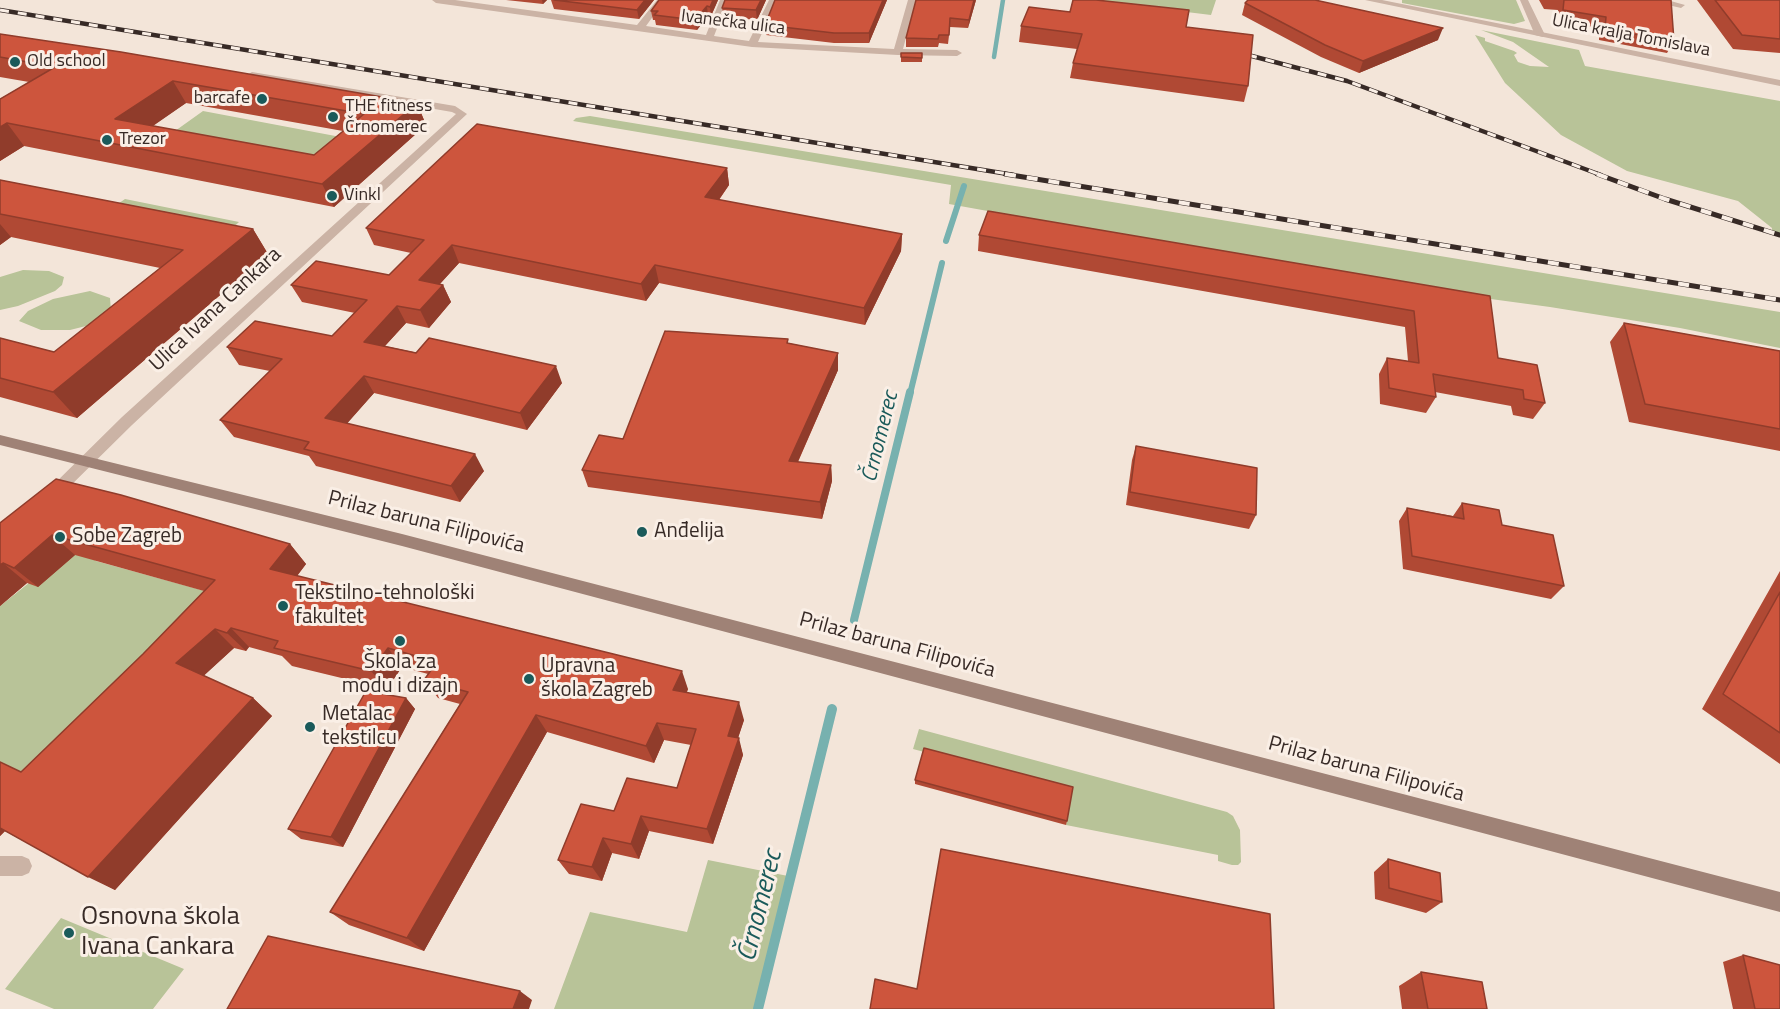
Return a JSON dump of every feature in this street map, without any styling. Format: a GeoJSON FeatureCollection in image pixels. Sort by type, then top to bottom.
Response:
{"type":"FeatureCollection","features":[{"type":"Feature","properties":{"kind":"main road","name":"Prilaz baruna Filipovića"},"geometry":{"type":"LineString","coordinates":[[0,440],[85,463],[402,540],[1780,902]]}},
{"type":"Feature","properties":{"kind":"street","name":"Ivanečka ulica"},"geometry":{"type":"LineString","coordinates":[[436,0],[752,44],[957,53]]}},
{"type":"Feature","properties":{"kind":"street"},"geometry":{"type":"LineString","coordinates":[[640,28],[661,0]]}},
{"type":"Feature","properties":{"kind":"street"},"geometry":{"type":"LineString","coordinates":[[709,38],[724,0]]}},
{"type":"Feature","properties":{"kind":"street"},"geometry":{"type":"LineString","coordinates":[[752,44],[773,0]]}},
{"type":"Feature","properties":{"kind":"street"},"geometry":{"type":"LineString","coordinates":[[898,52],[912,0]]}},
{"type":"Feature","properties":{"kind":"street","name":"Ulica kralja Tomislava"},"geometry":{"type":"LineString","coordinates":[[1369,0],[1401,4],[1539,35],[1780,83]]}},
{"type":"Feature","properties":{"kind":"street"},"geometry":{"type":"LineString","coordinates":[[1524,0],[1539,35]]}},
{"type":"Feature","properties":{"kind":"street"},"geometry":{"type":"LineString","coordinates":[[1651,0],[1681,5]]}},
{"type":"Feature","properties":{"kind":"street"},"geometry":{"type":"LineString","coordinates":[[541,14],[550,5]]}},
{"type":"Feature","properties":{"kind":"street","name":"Ulica Ivana Cankara"},"geometry":{"type":"LineString","coordinates":[[43,504],[151,398],[462,114],[455,109],[246,74]]}},
{"type":"Feature","properties":{"kind":"street"},"geometry":{"type":"LineString","coordinates":[[0,866],[22,866]]}},
{"type":"Feature","properties":{"kind":"green space"},"geometry":{"type":"Polygon","coordinates":[[[1089,0],[1216,0],[1211,15],[1089,0]]]}},
{"type":"Feature","properties":{"kind":"green space"},"geometry":{"type":"Polygon","coordinates":[[[1402,0],[1516,0],[1525,21],[1514,24],[1402,3],[1402,0]]]}},
{"type":"Feature","properties":{"kind":"green space"},"geometry":{"type":"Polygon","coordinates":[[[1481,30],[1579,50],[1585,66],[1780,101],[1780,235],[1772,233],[1772,228],[1738,201],[1627,171],[1561,135],[1505,83],[1475,35],[1514,51],[1517,53],[1514,55],[1518,62],[1530,66],[1549,67],[1513,42],[1481,30]]]}},
{"type":"Feature","properties":{"kind":"green space"},"geometry":{"type":"Polygon","coordinates":[[[203,111],[346,138],[302,174],[154,146],[203,111]]]}},
{"type":"Feature","properties":{"kind":"green space"},"geometry":{"type":"Polygon","coordinates":[[[590,116],[1780,312],[1780,348],[1680,328],[1424,290],[949,204],[951,185],[573,121],[576,118],[590,116]]]}},
{"type":"Feature","properties":{"kind":"green space"},"geometry":{"type":"Polygon","coordinates":[[[125,199],[239,222],[220,240],[102,215],[125,199]]]}},
{"type":"Feature","properties":{"kind":"green space"},"geometry":{"type":"Polygon","coordinates":[[[23,270],[49,271],[64,277],[62,285],[55,291],[18,306],[0,310],[0,277],[23,270]]]}},
{"type":"Feature","properties":{"kind":"green space"},"geometry":{"type":"Polygon","coordinates":[[[90,291],[110,298],[111,311],[90,325],[70,330],[41,330],[19,321],[28,311],[53,299],[90,291]]]}},
{"type":"Feature","properties":{"kind":"green space"},"geometry":{"type":"Polygon","coordinates":[[[78,544],[96,561],[234,599],[48,788],[0,764],[0,606],[78,544]]]}},
{"type":"Feature","properties":{"kind":"green space"},"geometry":{"type":"Polygon","coordinates":[[[919,729],[1227,812],[1233,816],[1240,830],[1241,862],[1238,865],[1232,865],[1218,861],[1218,855],[1066,825],[1071,791],[913,749],[919,729]]]}},
{"type":"Feature","properties":{"kind":"green space"},"geometry":{"type":"Polygon","coordinates":[[[708,860],[788,876],[754,1009],[554,1009],[590,912],[687,932],[708,860]]]}},
{"type":"Feature","properties":{"kind":"green space"},"geometry":{"type":"Polygon","coordinates":[[[61,918],[184,969],[153,1009],[54,1009],[5,989],[61,918]]]}},
{"type":"Feature","properties":{"kind":"building"},"geometry":{"type":"Polygon","coordinates":[[[554,0],[645,0],[637,10],[554,0]]]}},
{"type":"Feature","properties":{"kind":"building"},"geometry":{"type":"Polygon","coordinates":[[[659,0],[713,0],[710,7],[707,6],[695,20],[654,15],[658,11],[651,11],[659,0]]]}},
{"type":"Feature","properties":{"kind":"building"},"geometry":{"type":"Polygon","coordinates":[[[725,0],[761,0],[756,10],[722,8],[725,0]]]}},
{"type":"Feature","properties":{"kind":"building"},"geometry":{"type":"Polygon","coordinates":[[[775,0],[883,0],[869,33],[834,33],[765,25],[775,0]]]}},
{"type":"Feature","properties":{"kind":"building"},"geometry":{"type":"Polygon","coordinates":[[[916,0],[974,0],[969,20],[950,18],[949,35],[939,35],[938,39],[906,38],[916,0]]]}},
{"type":"Feature","properties":{"kind":"building"},"geometry":{"type":"Polygon","coordinates":[[[1073,0],[1096,0],[1189,10],[1186,27],[1253,35],[1248,86],[1073,63],[1082,34],[1021,26],[1029,7],[1070,12],[1073,0]]]}},
{"type":"Feature","properties":{"kind":"building"},"geometry":{"type":"Polygon","coordinates":[[[1248,0],[1315,0],[1443,28],[1363,61],[1325,45],[1245,3],[1248,0]]]}},
{"type":"Feature","properties":{"kind":"building"},"geometry":{"type":"Polygon","coordinates":[[[1564,0],[1671,0],[1674,41],[1605,29],[1606,17],[1563,10],[1564,0]]]}},
{"type":"Feature","properties":{"kind":"building"},"geometry":{"type":"Polygon","coordinates":[[[1715,0],[1780,0],[1780,39],[1742,35],[1715,0]]]}},
{"type":"Feature","properties":{"kind":"building"},"geometry":{"type":"Polygon","coordinates":[[[0,34],[121,52],[417,103],[322,184],[7,123],[0,127],[0,99],[55,67],[0,57],[0,34]],[[173,81],[115,119],[314,155],[364,114],[173,81]]]}},
{"type":"Feature","properties":{"kind":"building"},"geometry":{"type":"Polygon","coordinates":[[[901,53],[922,53],[922,58],[901,57],[901,53]]]}},
{"type":"Feature","properties":{"kind":"building"},"geometry":{"type":"Polygon","coordinates":[[[477,124],[727,168],[705,197],[902,234],[864,308],[655,265],[641,284],[452,245],[419,280],[443,285],[420,310],[397,306],[364,342],[416,353],[429,338],[556,366],[520,413],[364,376],[325,418],[475,454],[451,486],[304,449],[309,442],[220,420],[282,359],[227,347],[255,321],[332,336],[367,300],[291,285],[316,261],[389,275],[424,240],[366,228],[477,124]]]}},
{"type":"Feature","properties":{"kind":"building"},"geometry":{"type":"Polygon","coordinates":[[[0,180],[253,229],[53,392],[0,378],[0,338],[54,352],[183,250],[0,214],[0,180]]]}},
{"type":"Feature","properties":{"kind":"building"},"geometry":{"type":"Polygon","coordinates":[[[988,211],[1490,296],[1498,358],[1537,365],[1545,403],[1524,399],[1523,390],[1433,374],[1436,397],[1389,388],[1387,358],[1419,363],[1414,311],[979,235],[988,211]]]}},
{"type":"Feature","properties":{"kind":"building"},"geometry":{"type":"Polygon","coordinates":[[[1624,323],[1780,351],[1780,429],[1645,404],[1624,323]]]}},
{"type":"Feature","properties":{"kind":"building"},"geometry":{"type":"Polygon","coordinates":[[[665,331],[788,339],[787,343],[838,353],[789,461],[831,465],[820,502],[582,470],[599,435],[623,439],[665,331]]]}},
{"type":"Feature","properties":{"kind":"building"},"geometry":{"type":"Polygon","coordinates":[[[1136,446],[1257,468],[1256,515],[1130,492],[1136,446]]]}},
{"type":"Feature","properties":{"kind":"building"},"geometry":{"type":"Polygon","coordinates":[[[56,479],[121,495],[290,544],[270,569],[682,671],[673,690],[739,702],[728,736],[739,738],[707,829],[641,816],[631,844],[603,838],[592,867],[558,860],[581,804],[614,811],[627,778],[677,788],[696,729],[657,723],[646,746],[536,715],[407,938],[330,912],[468,692],[424,680],[437,662],[388,648],[371,671],[274,648],[278,641],[231,628],[227,633],[215,629],[176,663],[253,698],[88,877],[0,828],[0,762],[21,772],[143,654],[215,580],[52,535],[14,568],[3,563],[0,565],[0,523],[56,479]]]}},
{"type":"Feature","properties":{"kind":"building"},"geometry":{"type":"Polygon","coordinates":[[[1462,503],[1499,510],[1502,525],[1553,535],[1564,586],[1412,556],[1407,508],[1464,519],[1462,503]]]}},
{"type":"Feature","properties":{"kind":"building"},"geometry":{"type":"Polygon","coordinates":[[[1780,592],[1780,733],[1723,694],[1780,592]]]}},
{"type":"Feature","properties":{"kind":"building"},"geometry":{"type":"Polygon","coordinates":[[[366,691],[406,698],[331,837],[288,829],[366,691]]]}},
{"type":"Feature","properties":{"kind":"building"},"geometry":{"type":"Polygon","coordinates":[[[924,748],[1073,787],[1067,821],[915,780],[924,748]]]}},
{"type":"Feature","properties":{"kind":"building"},"geometry":{"type":"Polygon","coordinates":[[[941,849],[1270,914],[1274,1009],[870,1009],[875,979],[917,989],[941,849]]]}},
{"type":"Feature","properties":{"kind":"building"},"geometry":{"type":"Polygon","coordinates":[[[1388,859],[1440,873],[1442,902],[1389,888],[1388,859]]]}},
{"type":"Feature","properties":{"kind":"building"},"geometry":{"type":"Polygon","coordinates":[[[268,936],[520,991],[513,1009],[227,1009],[268,936]]]}},
{"type":"Feature","properties":{"kind":"building"},"geometry":{"type":"Polygon","coordinates":[[[1743,955],[1780,965],[1780,1009],[1755,1009],[1743,955]]]}},
{"type":"Feature","properties":{"kind":"building"},"geometry":{"type":"Polygon","coordinates":[[[1421,972],[1482,982],[1487,1009],[1428,1009],[1421,972]]]}},
{"type":"Feature","properties":{"kind":"waterway","name":"Črnomerec"},"geometry":{"type":"LineString","coordinates":[[994,57],[1003,0]]}},
{"type":"Feature","properties":{"kind":"waterway","name":"Črnomerec"},"geometry":{"type":"LineString","coordinates":[[946,241],[964,186]]}},
{"type":"Feature","properties":{"kind":"waterway","name":"Črnomerec"},"geometry":{"type":"LineString","coordinates":[[910,394],[942,263]]}},
{"type":"Feature","properties":{"kind":"waterway","name":"Črnomerec"},"geometry":{"type":"LineString","coordinates":[[854,620],[910,392]]}},
{"type":"Feature","properties":{"kind":"waterway","name":"Črnomerec"},"geometry":{"type":"LineString","coordinates":[[758,1009],[832,709]]}},
{"type":"Feature","properties":{"kind":"railway"},"geometry":{"type":"LineString","coordinates":[[0,10],[1014,175]]}},
{"type":"Feature","properties":{"kind":"railway"},"geometry":{"type":"LineString","coordinates":[[1248,55],[1347,81],[1601,175]]}},
{"type":"Feature","properties":{"kind":"railway"},"geometry":{"type":"LineString","coordinates":[[1005,174],[1780,300]]}},
{"type":"Feature","properties":{"kind":"railway"},"geometry":{"type":"LineString","coordinates":[[1597,174],[1665,199],[1780,235]]}},
{"type":"Feature","properties":{"kind":"place","name":"Old school"},"geometry":{"type":"Point","coordinates":[15,62]}},
{"type":"Feature","properties":{"kind":"place","name":"barcafe"},"geometry":{"type":"Point","coordinates":[262,99]}},
{"type":"Feature","properties":{"kind":"place","name":"THE fitness Črnomerec"},"geometry":{"type":"Point","coordinates":[333,117]}},
{"type":"Feature","properties":{"kind":"place","name":"Trezor"},"geometry":{"type":"Point","coordinates":[107,140]}},
{"type":"Feature","properties":{"kind":"place","name":"Vinkl"},"geometry":{"type":"Point","coordinates":[332,196]}},
{"type":"Feature","properties":{"kind":"place","name":"Anđelija"},"geometry":{"type":"Point","coordinates":[642,532]}},
{"type":"Feature","properties":{"kind":"place","name":"Sobe Zagreb"},"geometry":{"type":"Point","coordinates":[60,537]}},
{"type":"Feature","properties":{"kind":"place","name":"Tekstilno-tehnološki fakultet"},"geometry":{"type":"Point","coordinates":[283,606]}},
{"type":"Feature","properties":{"kind":"place","name":"Škola za modu i dizajn"},"geometry":{"type":"Point","coordinates":[400,641]}},
{"type":"Feature","properties":{"kind":"place","name":"Upravna škola Zagreb"},"geometry":{"type":"Point","coordinates":[529,679]}},
{"type":"Feature","properties":{"kind":"place","name":"Metalac tekstilcu"},"geometry":{"type":"Point","coordinates":[310,727]}},
{"type":"Feature","properties":{"kind":"place","name":"Osnovna škola Ivana Cankara"},"geometry":{"type":"Point","coordinates":[69,933]}}]}
